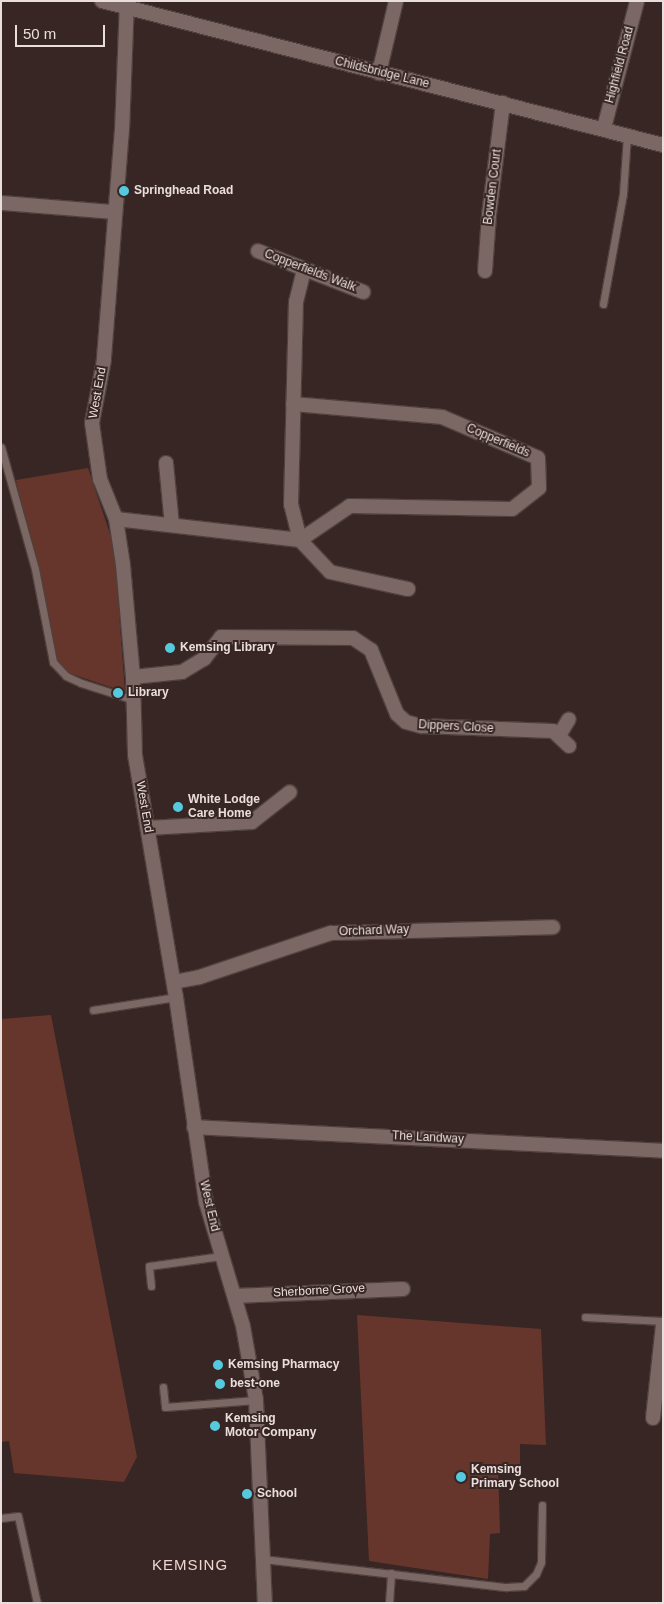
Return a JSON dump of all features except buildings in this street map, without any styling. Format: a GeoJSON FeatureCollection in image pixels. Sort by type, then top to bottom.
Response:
{"type":"FeatureCollection","features":[{"type":"Feature","properties":{"kind":"street","name":"Childsbridge Lane"},"geometry":{"type":"LineString","coordinates":[[102,1],[126,4],[378,73],[604,128],[663,145]]}},
{"type":"Feature","properties":{"kind":"street"},"geometry":{"type":"LineString","coordinates":[[378,73],[396,1]]}},
{"type":"Feature","properties":{"kind":"street","name":"Highfield Road"},"geometry":{"type":"LineString","coordinates":[[604,128],[637,1]]}},
{"type":"Feature","properties":{"kind":"street","name":"West End"},"geometry":{"type":"LineString","coordinates":[[126,4],[122,129],[114,212],[104,360],[92,423],[100,479],[116,519],[133,677],[135,755],[174,982],[206,1202],[234,1296],[256,1400],[265,1603]]}},
{"type":"Feature","properties":{"kind":"street","name":"Bowden Court"},"geometry":{"type":"LineString","coordinates":[[485,271],[503,103]]}},
{"type":"Feature","properties":{"kind":"street"},"geometry":{"type":"LineString","coordinates":[[1,204],[114,212]]}},
{"type":"Feature","properties":{"kind":"street","name":"Copperfields Walk"},"geometry":{"type":"LineString","coordinates":[[258,250],[363,292]]}},
{"type":"Feature","properties":{"kind":"street"},"geometry":{"type":"LineString","coordinates":[[304,269],[296,302],[291,505],[300,540],[330,572],[408,589]]}},
{"type":"Feature","properties":{"kind":"street","name":"Copperfields"},"geometry":{"type":"LineString","coordinates":[[293,404],[442,417],[538,458],[539,488],[512,509],[350,506],[300,540]]}},
{"type":"Feature","properties":{"kind":"street"},"geometry":{"type":"LineString","coordinates":[[166,463],[172,525]]}},
{"type":"Feature","properties":{"kind":"street"},"geometry":{"type":"LineString","coordinates":[[116,519],[300,540]]}},
{"type":"Feature","properties":{"kind":"street","name":"Dippers Close"},"geometry":{"type":"LineString","coordinates":[[133,677],[182,672],[204,659],[221,636],[353,638],[370,650],[397,714],[406,722],[421,726],[553,731],[560,734]]}},
{"type":"Feature","properties":{"kind":"street"},"geometry":{"type":"LineString","coordinates":[[569,719],[560,734],[569,746]]}},
{"type":"Feature","properties":{"kind":"street"},"geometry":{"type":"LineString","coordinates":[[148,828],[252,822],[290,792]]}},
{"type":"Feature","properties":{"kind":"street","name":"Orchard Way"},"geometry":{"type":"LineString","coordinates":[[174,982],[200,977],[331,932],[553,927]]}},
{"type":"Feature","properties":{"kind":"street","name":"The Landway"},"geometry":{"type":"LineString","coordinates":[[194,1127],[663,1151]]}},
{"type":"Feature","properties":{"kind":"street","name":"Sherborne Grove"},"geometry":{"type":"LineString","coordinates":[[234,1296],[403,1289]]}},
{"type":"Feature","properties":{"kind":"street"},"geometry":{"type":"LineString","coordinates":[[657,1410],[663,1325]]}},
{"type":"Feature","properties":{"kind":"lane"},"geometry":{"type":"LineString","coordinates":[[603,304],[623,194],[627,136]]}},
{"type":"Feature","properties":{"kind":"lane"},"geometry":{"type":"LineString","coordinates":[[1,447],[35,569],[53,662],[66,676],[81,684],[134,700]]}},
{"type":"Feature","properties":{"kind":"lane"},"geometry":{"type":"LineString","coordinates":[[93,1010],[176,997]]}},
{"type":"Feature","properties":{"kind":"lane"},"geometry":{"type":"LineString","coordinates":[[151,1286],[149,1266],[221,1256]]}},
{"type":"Feature","properties":{"kind":"lane"},"geometry":{"type":"LineString","coordinates":[[584,1317],[663,1321]]}},
{"type":"Feature","properties":{"kind":"lane"},"geometry":{"type":"LineString","coordinates":[[163,1387],[165,1407],[256,1400]]}},
{"type":"Feature","properties":{"kind":"lane"},"geometry":{"type":"LineString","coordinates":[[263,1559],[506,1587],[524,1586],[536,1574],[541,1562],[542,1504]]}},
{"type":"Feature","properties":{"kind":"lane"},"geometry":{"type":"LineString","coordinates":[[1,1518],[18,1516],[37,1603]]}},
{"type":"Feature","properties":{"kind":"lane"},"geometry":{"type":"LineString","coordinates":[[389,1603],[391,1573]]}},
{"type":"Feature","properties":{"kind":"shaded area"},"geometry":{"type":"Polygon","coordinates":[[[88,468],[114,546],[125,692],[66,672],[52,652],[16,480],[88,468]]]}},
{"type":"Feature","properties":{"kind":"shaded area"},"geometry":{"type":"Polygon","coordinates":[[[51,1015],[137,1457],[124,1482],[14,1473],[9,1441],[1,1442],[1,1019],[51,1015]]]}},
{"type":"Feature","properties":{"kind":"shaded area","name":"Kemsing Primary School"},"geometry":{"type":"Polygon","coordinates":[[[357,1315],[541,1329],[546,1445],[520,1444],[520,1465],[498,1464],[500,1533],[490,1534],[488,1579],[369,1561],[357,1315]]]}},
{"type":"Feature","properties":{"kind":"place","name":"Springhead Road"},"geometry":{"type":"Point","coordinates":[124,191]}},
{"type":"Feature","properties":{"kind":"place","name":"Kemsing Library"},"geometry":{"type":"Point","coordinates":[170,648]}},
{"type":"Feature","properties":{"kind":"place","name":"Library"},"geometry":{"type":"Point","coordinates":[118,693]}},
{"type":"Feature","properties":{"kind":"place","name":"White Lodge Care Home"},"geometry":{"type":"Point","coordinates":[178,807]}},
{"type":"Feature","properties":{"kind":"place","name":"Kemsing Pharmacy"},"geometry":{"type":"Point","coordinates":[218,1365]}},
{"type":"Feature","properties":{"kind":"place","name":"best-one"},"geometry":{"type":"Point","coordinates":[220,1384]}},
{"type":"Feature","properties":{"kind":"place","name":"Kemsing Motor Company"},"geometry":{"type":"Point","coordinates":[215,1426]}},
{"type":"Feature","properties":{"kind":"place","name":"Kemsing Primary School"},"geometry":{"type":"Point","coordinates":[461,1477]}},
{"type":"Feature","properties":{"kind":"place","name":"School"},"geometry":{"type":"Point","coordinates":[247,1494]}},
{"type":"Feature","properties":{"kind":"district","name":"KEMSING"},"geometry":{"type":"Point","coordinates":[190,1565]}}]}
